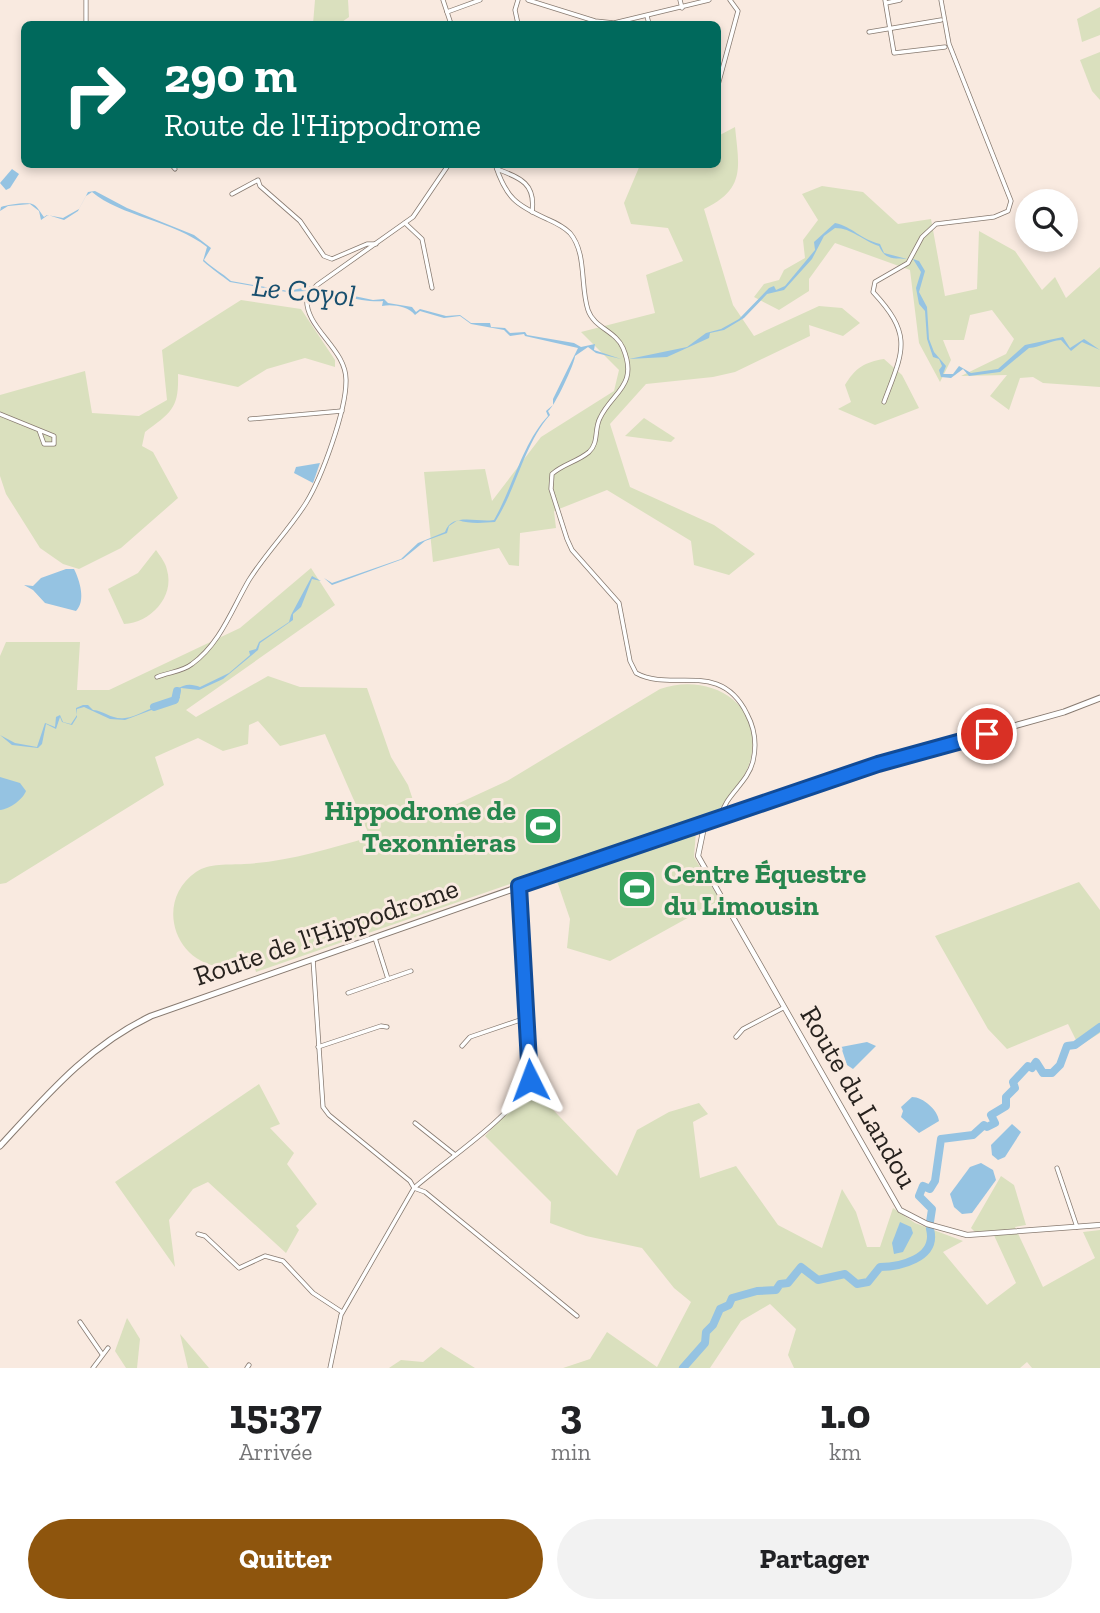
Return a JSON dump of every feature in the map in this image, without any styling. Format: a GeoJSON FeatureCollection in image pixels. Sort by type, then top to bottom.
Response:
{"type":"FeatureCollection","features":[{"type":"Feature","properties":{"kind":"main road","name":"Route de l'Hippodrome"},"geometry":{"type":"LineString","coordinates":[[0,1146],[66,1074],[115,1035],[150,1016],[721,816],[878,764],[1064,712],[1100,698]]}},
{"type":"Feature","properties":{"kind":"street"},"geometry":{"type":"LineString","coordinates":[[86,0],[86,21]]}},
{"type":"Feature","properties":{"kind":"street"},"geometry":{"type":"LineString","coordinates":[[443,0],[450,21]]}},
{"type":"Feature","properties":{"kind":"street"},"geometry":{"type":"LineString","coordinates":[[447,12],[480,0]]}},
{"type":"Feature","properties":{"kind":"street"},"geometry":{"type":"LineString","coordinates":[[517,21],[515,10],[518,0]]}},
{"type":"Feature","properties":{"kind":"street"},"geometry":{"type":"LineString","coordinates":[[528,0],[598,21]]}},
{"type":"Feature","properties":{"kind":"street"},"geometry":{"type":"LineString","coordinates":[[680,0],[682,8]]}},
{"type":"Feature","properties":{"kind":"street"},"geometry":{"type":"LineString","coordinates":[[622,21],[709,0]]}},
{"type":"Feature","properties":{"kind":"street"},"geometry":{"type":"LineString","coordinates":[[721,74],[738,11],[730,0]]}},
{"type":"Feature","properties":{"kind":"street"},"geometry":{"type":"LineString","coordinates":[[900,0],[885,1],[894,53],[945,47]]}},
{"type":"Feature","properties":{"kind":"street"},"geometry":{"type":"LineString","coordinates":[[884,402],[903,343],[892,313],[873,292],[875,282],[908,263],[922,236],[936,224],[994,217],[1008,211],[1011,201],[948,44],[941,0]]}},
{"type":"Feature","properties":{"kind":"street"},"geometry":{"type":"LineString","coordinates":[[647,16],[648,21]]}},
{"type":"Feature","properties":{"kind":"street"},"geometry":{"type":"LineString","coordinates":[[869,32],[941,20]]}},
{"type":"Feature","properties":{"kind":"street"},"geometry":{"type":"LineString","coordinates":[[157,677],[181,670],[209,648],[249,581],[308,500],[342,411],[346,373],[342,361],[309,311],[307,296],[317,285],[405,223],[422,207],[428,193],[446,168]]}},
{"type":"Feature","properties":{"kind":"street"},"geometry":{"type":"LineString","coordinates":[[496,168],[513,201],[563,226],[571,234],[577,245],[590,316],[616,337],[626,358],[627,375],[621,392],[598,420],[596,442],[591,451],[562,465],[552,474],[551,489],[572,550],[619,603],[630,661],[636,673],[647,677],[712,682],[727,691],[745,709],[755,738],[754,759],[751,771],[723,807],[721,816]]}},
{"type":"Feature","properties":{"kind":"street"},"geometry":{"type":"LineString","coordinates":[[498,168],[516,176],[531,190],[534,197],[532,212]]}},
{"type":"Feature","properties":{"kind":"street"},"geometry":{"type":"LineString","coordinates":[[232,194],[258,180],[260,187],[300,221],[324,256],[332,259],[367,244],[377,244]]}},
{"type":"Feature","properties":{"kind":"street"},"geometry":{"type":"LineString","coordinates":[[405,223],[422,239],[432,288]]}},
{"type":"Feature","properties":{"kind":"street"},"geometry":{"type":"LineString","coordinates":[[250,419],[342,411]]}},
{"type":"Feature","properties":{"kind":"street"},"geometry":{"type":"LineString","coordinates":[[0,414],[54,436],[54,444],[44,444],[39,430]]}},
{"type":"Feature","properties":{"kind":"street","name":"Route du Landou"},"geometry":{"type":"LineString","coordinates":[[705,822],[698,856],[900,1209],[927,1224],[967,1236],[1011,1230],[1100,1225]]}},
{"type":"Feature","properties":{"kind":"street"},"geometry":{"type":"LineString","coordinates":[[330,1368],[342,1313],[414,1188],[490,1126],[525,1090],[530,1080],[519,886]]}},
{"type":"Feature","properties":{"kind":"street"},"geometry":{"type":"LineString","coordinates":[[374,938],[388,979]]}},
{"type":"Feature","properties":{"kind":"street"},"geometry":{"type":"LineString","coordinates":[[313,959],[323,1107],[329,1115],[410,1181],[414,1188],[425,1192],[577,1315]]}},
{"type":"Feature","properties":{"kind":"street"},"geometry":{"type":"LineString","coordinates":[[348,993],[411,971]]}},
{"type":"Feature","properties":{"kind":"street"},"geometry":{"type":"LineString","coordinates":[[736,1037],[743,1029],[783,1008]]}},
{"type":"Feature","properties":{"kind":"street"},"geometry":{"type":"LineString","coordinates":[[462,1046],[470,1037],[526,1017]]}},
{"type":"Feature","properties":{"kind":"street"},"geometry":{"type":"LineString","coordinates":[[318,1047],[381,1026],[387,1027]]}},
{"type":"Feature","properties":{"kind":"street"},"geometry":{"type":"LineString","coordinates":[[415,1123],[454,1154]]}},
{"type":"Feature","properties":{"kind":"street"},"geometry":{"type":"LineString","coordinates":[[1058,1168],[1077,1227]]}},
{"type":"Feature","properties":{"kind":"street"},"geometry":{"type":"LineString","coordinates":[[198,1234],[205,1236],[239,1268],[265,1256],[283,1261],[313,1293],[342,1313]]}},
{"type":"Feature","properties":{"kind":"street"},"geometry":{"type":"LineString","coordinates":[[80,1322],[102,1354]]}},
{"type":"Feature","properties":{"kind":"street"},"geometry":{"type":"LineString","coordinates":[[93,1368],[108,1348]]}},
{"type":"Feature","properties":{"kind":"green space"},"geometry":{"type":"Polygon","coordinates":[[[315,0],[348,0],[349,17],[343,21],[313,21],[315,0]]]}},
{"type":"Feature","properties":{"kind":"green space"},"geometry":{"type":"Polygon","coordinates":[[[1100,7],[1100,35],[1082,42],[1077,19],[1100,7]]]}},
{"type":"Feature","properties":{"kind":"green space"},"geometry":{"type":"Polygon","coordinates":[[[1100,52],[1100,100],[1092,91],[1080,60],[1100,52]]]}},
{"type":"Feature","properties":{"kind":"green space"},"geometry":{"type":"Polygon","coordinates":[[[735,127],[737,176],[727,193],[704,209],[733,305],[754,336],[819,306],[842,308],[860,323],[843,336],[809,325],[810,336],[735,372],[646,384],[610,424],[630,487],[714,525],[755,554],[729,575],[694,565],[691,541],[607,490],[554,511],[556,528],[520,533],[519,566],[509,565],[499,548],[433,562],[424,472],[485,469],[492,501],[541,437],[614,391],[619,370],[581,332],[655,313],[646,275],[683,261],[668,228],[631,224],[624,203],[639,168],[721,168],[721,134],[735,127]]]}},
{"type":"Feature","properties":{"kind":"green space"},"geometry":{"type":"Polygon","coordinates":[[[822,186],[863,192],[898,224],[931,219],[945,296],[977,289],[979,231],[1015,251],[1042,290],[1055,277],[1066,298],[1100,267],[1100,387],[1043,383],[1033,377],[1020,378],[1009,410],[990,396],[1007,375],[961,376],[1006,354],[1014,339],[992,310],[970,315],[964,340],[943,340],[951,360],[940,382],[919,343],[910,270],[835,243],[809,279],[809,291],[779,310],[754,297],[764,284],[779,280],[784,270],[805,258],[803,240],[818,220],[802,194],[822,186]]]}},
{"type":"Feature","properties":{"kind":"green space"},"geometry":{"type":"Polygon","coordinates":[[[241,300],[301,309],[335,360],[335,367],[305,358],[267,369],[238,387],[178,374],[177,395],[172,408],[145,432],[142,446],[153,452],[178,498],[121,548],[79,569],[63,564],[40,548],[6,494],[0,476],[0,395],[85,371],[92,413],[139,416],[167,400],[162,350],[241,300]]]}},
{"type":"Feature","properties":{"kind":"green space"},"geometry":{"type":"Polygon","coordinates":[[[884,359],[902,375],[919,408],[875,425],[838,409],[851,402],[845,385],[853,374],[866,364],[884,359]]]}},
{"type":"Feature","properties":{"kind":"green space"},"geometry":{"type":"Polygon","coordinates":[[[644,418],[675,438],[671,442],[625,436],[644,418]]]}},
{"type":"Feature","properties":{"kind":"green space"},"geometry":{"type":"Polygon","coordinates":[[[156,550],[164,562],[169,580],[164,599],[143,619],[124,624],[108,589],[138,573],[156,550]]]}},
{"type":"Feature","properties":{"kind":"green space"},"geometry":{"type":"Polygon","coordinates":[[[311,568],[335,605],[186,710],[196,717],[268,676],[300,687],[367,688],[391,757],[408,785],[420,821],[507,781],[660,689],[678,685],[713,688],[740,707],[749,721],[753,738],[751,758],[745,773],[732,795],[715,813],[256,972],[253,962],[221,967],[204,963],[191,954],[181,942],[175,928],[173,913],[176,898],[183,884],[196,872],[207,867],[292,858],[370,837],[325,734],[280,746],[258,721],[249,725],[248,744],[223,751],[198,738],[155,757],[164,785],[6,883],[0,884],[0,656],[6,642],[80,642],[77,690],[109,690],[240,628],[311,568]]]}},
{"type":"Feature","properties":{"kind":"green space","name":"Centre Équestre du Limousin"},"geometry":{"type":"Polygon","coordinates":[[[696,831],[694,857],[720,900],[610,961],[567,948],[570,919],[556,878],[696,831]]]}},
{"type":"Feature","properties":{"kind":"green space"},"geometry":{"type":"Polygon","coordinates":[[[1079,882],[1100,910],[1100,1033],[1079,1046],[1068,1024],[1007,1049],[988,1029],[935,936],[1079,882]]]}},
{"type":"Feature","properties":{"kind":"green space"},"geometry":{"type":"Polygon","coordinates":[[[259,1084],[280,1124],[270,1128],[294,1153],[287,1164],[317,1204],[296,1226],[299,1230],[286,1253],[208,1182],[193,1189],[169,1220],[175,1267],[115,1182],[259,1084]]]}},
{"type":"Feature","properties":{"kind":"green space"},"geometry":{"type":"Polygon","coordinates":[[[531,1087],[617,1176],[637,1130],[669,1112],[699,1103],[708,1114],[693,1122],[700,1178],[736,1166],[778,1225],[822,1248],[842,1189],[856,1212],[867,1247],[880,1247],[893,1208],[915,1223],[963,1241],[943,1252],[987,1305],[1016,1283],[992,1231],[975,1232],[971,1228],[1001,1176],[1014,1185],[1026,1225],[1015,1227],[1043,1287],[1095,1258],[1083,1232],[1100,1230],[1100,1368],[1032,1368],[1027,1362],[1020,1368],[794,1368],[788,1355],[796,1329],[770,1304],[741,1321],[710,1368],[563,1368],[590,1359],[607,1332],[657,1367],[691,1302],[674,1288],[642,1248],[586,1236],[550,1223],[551,1202],[485,1136],[531,1087]]]}},
{"type":"Feature","properties":{"kind":"green space"},"geometry":{"type":"Polygon","coordinates":[[[127,1318],[140,1339],[137,1368],[126,1368],[115,1351],[127,1318]]]}},
{"type":"Feature","properties":{"kind":"green space"},"geometry":{"type":"Polygon","coordinates":[[[180,1334],[209,1368],[188,1368],[180,1334]]]}},
{"type":"Feature","properties":{"kind":"green space"},"geometry":{"type":"Polygon","coordinates":[[[441,1347],[475,1368],[389,1368],[401,1360],[423,1362],[441,1347]]]}},
{"type":"Feature","properties":{"kind":"water"},"geometry":{"type":"Polygon","coordinates":[[[12,169],[19,174],[6,190],[0,183],[12,169]]]}},
{"type":"Feature","properties":{"kind":"water","name":"Le Coyol"},"geometry":{"type":"Polygon","coordinates":[[[95,191],[127,208],[194,235],[211,248],[204,260],[231,281],[288,291],[312,286],[306,291],[287,292],[230,282],[203,261],[207,247],[194,238],[117,207],[92,192],[86,196],[78,211],[64,220],[49,215],[63,218],[79,209],[88,192],[95,191]]]}},
{"type":"Feature","properties":{"kind":"water"},"geometry":{"type":"Polygon","coordinates":[[[29,203],[36,206],[44,217],[48,215],[41,220],[39,211],[30,204],[8,206],[0,211],[4,206],[29,203]]]}},
{"type":"Feature","properties":{"kind":"water"},"geometry":{"type":"Polygon","coordinates":[[[835,223],[880,244],[884,253],[907,259],[887,256],[881,251],[879,246],[847,230],[835,228],[824,236],[812,259],[784,290],[767,294],[744,318],[724,330],[710,333],[709,338],[667,357],[629,359],[687,347],[706,333],[721,329],[739,319],[769,288],[774,286],[776,290],[785,286],[815,250],[814,242],[835,223]]]}},
{"type":"Feature","properties":{"kind":"water"},"geometry":{"type":"Polygon","coordinates":[[[913,259],[919,261],[925,271],[919,292],[927,307],[929,339],[934,352],[946,366],[943,374],[953,374],[959,366],[971,373],[998,369],[1025,345],[1063,337],[1070,348],[1084,339],[1100,350],[1082,342],[1071,351],[1061,340],[1029,348],[1000,372],[969,376],[963,369],[951,378],[941,377],[939,370],[942,366],[939,359],[933,357],[927,339],[925,311],[919,304],[916,288],[921,272],[913,259]]]}},
{"type":"Feature","properties":{"kind":"water"},"geometry":{"type":"Polygon","coordinates":[[[316,288],[373,300],[384,299],[388,303],[412,307],[416,312],[420,309],[446,316],[460,315],[471,323],[490,323],[491,327],[505,328],[510,333],[525,332],[527,335],[574,343],[581,347],[595,344],[594,350],[621,359],[596,353],[588,347],[575,356],[553,405],[553,399],[578,348],[525,336],[524,334],[510,336],[504,330],[471,324],[460,316],[444,318],[420,311],[415,315],[400,306],[382,306],[383,301],[358,299],[316,288]]]}},
{"type":"Feature","properties":{"kind":"water"},"geometry":{"type":"Polygon","coordinates":[[[553,405],[548,411],[550,415],[527,453],[495,522],[471,523],[459,520],[494,520],[525,452],[548,416],[546,411],[553,405]]]}},
{"type":"Feature","properties":{"kind":"water"},"geometry":{"type":"Polygon","coordinates":[[[320,463],[313,483],[294,473],[296,467],[320,463]]]}},
{"type":"Feature","properties":{"kind":"water"},"geometry":{"type":"Polygon","coordinates":[[[456,521],[449,526],[447,533],[425,541],[403,559],[332,585],[324,578],[332,583],[401,559],[418,543],[445,532],[448,526],[456,521]]]}},
{"type":"Feature","properties":{"kind":"water"},"geometry":{"type":"Polygon","coordinates":[[[66,569],[74,569],[80,585],[81,602],[76,611],[45,603],[24,585],[33,586],[41,578],[66,569]]]}},
{"type":"Feature","properties":{"kind":"water"},"geometry":{"type":"Polygon","coordinates":[[[312,576],[321,581],[312,579],[301,607],[293,614],[293,620],[260,643],[258,650],[223,679],[199,690],[181,688],[178,693],[180,698],[175,700],[176,690],[182,686],[200,687],[229,673],[250,655],[249,651],[256,649],[259,642],[289,622],[291,615],[312,576]]]}},
{"type":"Feature","properties":{"kind":"water"},"geometry":{"type":"Polygon","coordinates":[[[83,705],[120,718],[162,706],[125,720],[110,719],[84,707],[77,709],[77,715],[76,708],[83,705]]]}},
{"type":"Feature","properties":{"kind":"water"},"geometry":{"type":"Polygon","coordinates":[[[60,715],[63,722],[71,724],[77,715],[72,725],[62,722],[60,717],[56,729],[46,724],[42,744],[38,748],[12,745],[0,735],[15,743],[37,747],[45,723],[55,727],[56,717],[60,715]]]}},
{"type":"Feature","properties":{"kind":"water"},"geometry":{"type":"Polygon","coordinates":[[[0,777],[20,783],[26,791],[16,803],[0,810],[0,777]]]}},
{"type":"Feature","properties":{"kind":"water"},"geometry":{"type":"Polygon","coordinates":[[[867,1042],[876,1046],[853,1069],[847,1065],[841,1047],[867,1042]]]}},
{"type":"Feature","properties":{"kind":"water"},"geometry":{"type":"Polygon","coordinates":[[[912,1097],[929,1105],[939,1121],[919,1133],[901,1117],[901,1107],[912,1097]]]}},
{"type":"Feature","properties":{"kind":"water"},"geometry":{"type":"Polygon","coordinates":[[[1012,1124],[1021,1132],[1005,1157],[998,1160],[992,1155],[991,1145],[1012,1124]]]}},
{"type":"Feature","properties":{"kind":"water"},"geometry":{"type":"Polygon","coordinates":[[[981,1163],[993,1170],[996,1180],[972,1213],[962,1214],[954,1207],[950,1194],[970,1167],[981,1163]]]}},
{"type":"Feature","properties":{"kind":"water"},"geometry":{"type":"Polygon","coordinates":[[[900,1222],[911,1227],[913,1233],[903,1252],[894,1254],[892,1243],[900,1222]]]}},
{"type":"Feature","properties":{"kind":"waterway"},"geometry":{"type":"LineString","coordinates":[[154,707],[175,700],[177,691]]}},
{"type":"Feature","properties":{"kind":"waterway"},"geometry":{"type":"LineString","coordinates":[[930,1222],[932,1209],[919,1196],[923,1186],[930,1189],[935,1181],[941,1139],[973,1135],[984,1125],[987,1127],[995,1123],[991,1115],[1006,1106],[1006,1097],[1015,1088],[1013,1082],[1028,1066],[1032,1068],[1036,1062],[1043,1073],[1052,1073],[1060,1065],[1067,1046],[1075,1045],[1100,1027]]}},
{"type":"Feature","properties":{"kind":"waterway"},"geometry":{"type":"LineString","coordinates":[[683,1368],[705,1343],[706,1332],[713,1325],[720,1309],[729,1305],[732,1298],[757,1291],[776,1290],[780,1284],[788,1283],[801,1267],[818,1280],[845,1274],[857,1284],[868,1282],[880,1267],[906,1263],[922,1254],[931,1239],[930,1229]]}},
{"type":"Feature","properties":{"kind":"place","name":"Hippodrome de Texonnieras"},"geometry":{"type":"Point","coordinates":[543,826]}},
{"type":"Feature","properties":{"kind":"place","name":"Centre Équestre du Limousin"},"geometry":{"type":"Point","coordinates":[637,889]}},
{"type":"Feature","properties":{"kind":"route"},"geometry":{"type":"LineString","coordinates":[[530,1080],[519,886],[878,764],[987,734]]}}]}
